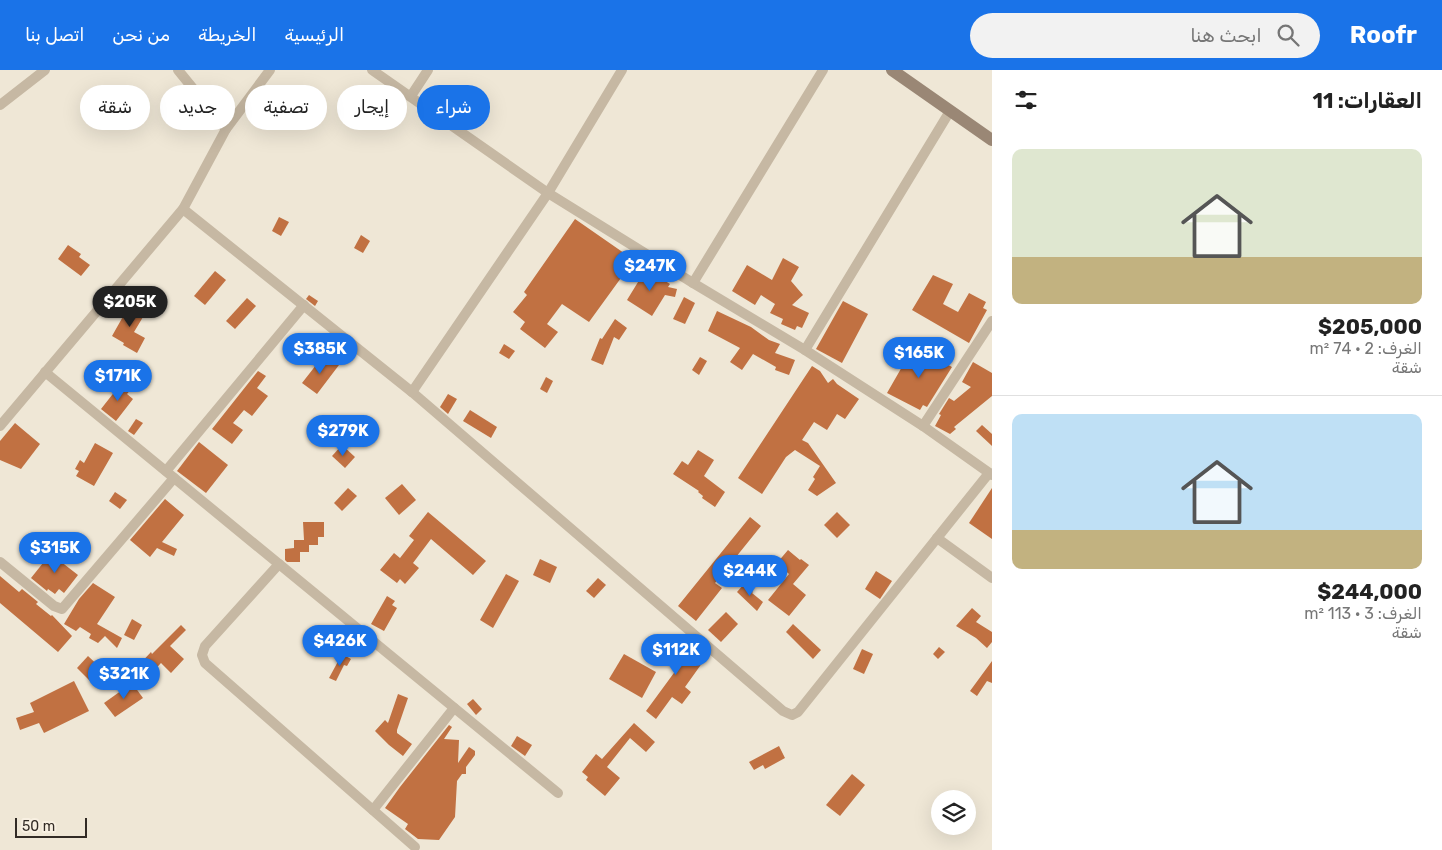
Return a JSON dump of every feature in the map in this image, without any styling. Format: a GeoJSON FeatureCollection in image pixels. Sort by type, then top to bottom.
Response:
{"type":"FeatureCollection","features":[{"type":"Feature","properties":{"kind":"street"},"geometry":{"type":"LineString","coordinates":[[0,105],[45,70]]}},
{"type":"Feature","properties":{"kind":"street"},"geometry":{"type":"LineString","coordinates":[[178,70],[190,85]]}},
{"type":"Feature","properties":{"kind":"street"},"geometry":{"type":"LineString","coordinates":[[235,117],[270,70]]}},
{"type":"Feature","properties":{"kind":"street"},"geometry":{"type":"LineString","coordinates":[[183,209],[412,392],[783,711],[792,715],[798,712],[937,538],[991,474],[923,426],[805,350],[548,193],[372,70]]}},
{"type":"Feature","properties":{"kind":"street"},"geometry":{"type":"LineString","coordinates":[[411,96],[428,70]]}},
{"type":"Feature","properties":{"kind":"street"},"geometry":{"type":"LineString","coordinates":[[412,392],[548,193],[622,70]]}},
{"type":"Feature","properties":{"kind":"street"},"geometry":{"type":"LineString","coordinates":[[693,283],[823,70]]}},
{"type":"Feature","properties":{"kind":"street"},"geometry":{"type":"LineString","coordinates":[[892,70],[992,140]]}},
{"type":"Feature","properties":{"kind":"street"},"geometry":{"type":"LineString","coordinates":[[805,350],[950,111]]}},
{"type":"Feature","properties":{"kind":"street"},"geometry":{"type":"LineString","coordinates":[[0,426],[183,209],[225,130]]}},
{"type":"Feature","properties":{"kind":"street"},"geometry":{"type":"LineString","coordinates":[[0,562],[54,606],[62,609],[304,306]]}},
{"type":"Feature","properties":{"kind":"street"},"geometry":{"type":"LineString","coordinates":[[923,426],[992,321]]}},
{"type":"Feature","properties":{"kind":"street"},"geometry":{"type":"LineString","coordinates":[[46,372],[558,793]]}},
{"type":"Feature","properties":{"kind":"street"},"geometry":{"type":"LineString","coordinates":[[937,538],[992,578]]}},
{"type":"Feature","properties":{"kind":"street"},"geometry":{"type":"LineString","coordinates":[[279,564],[205,646],[202,655],[205,662],[415,847]]}},
{"type":"Feature","properties":{"kind":"street"},"geometry":{"type":"LineString","coordinates":[[374,810],[454,708]]}},
{"type":"Feature","properties":{"kind":"building"},"geometry":{"type":"Polygon","coordinates":[[[279,217],[289,222],[281,236],[272,231],[279,217]]]}},
{"type":"Feature","properties":{"kind":"building"},"geometry":{"type":"Polygon","coordinates":[[[575,219],[634,260],[589,322],[562,304],[547,324],[558,332],[545,348],[520,329],[525,322],[513,312],[527,295],[524,292],[575,219]]]}},
{"type":"Feature","properties":{"kind":"building"},"geometry":{"type":"Polygon","coordinates":[[[361,235],[370,241],[363,253],[354,248],[361,235]]]}},
{"type":"Feature","properties":{"kind":"building"},"geometry":{"type":"Polygon","coordinates":[[[68,245],[81,254],[79,257],[90,265],[81,276],[58,259],[68,245]]]}},
{"type":"Feature","properties":{"kind":"building"},"geometry":{"type":"Polygon","coordinates":[[[783,258],[799,267],[791,281],[803,295],[792,305],[809,313],[802,328],[797,326],[795,330],[781,324],[783,319],[770,313],[775,304],[761,295],[755,305],[732,291],[747,265],[772,280],[783,258]]]}},
{"type":"Feature","properties":{"kind":"building"},"geometry":{"type":"Polygon","coordinates":[[[646,269],[670,284],[668,287],[677,289],[675,297],[665,295],[652,316],[627,300],[646,269]]]}},
{"type":"Feature","properties":{"kind":"building"},"geometry":{"type":"Polygon","coordinates":[[[215,271],[226,280],[205,305],[194,296],[215,271]]]}},
{"type":"Feature","properties":{"kind":"building"},"geometry":{"type":"Polygon","coordinates":[[[933,275],[953,284],[943,304],[958,312],[969,293],[986,302],[983,308],[987,310],[969,343],[912,310],[933,275]]]}},
{"type":"Feature","properties":{"kind":"building"},"geometry":{"type":"Polygon","coordinates":[[[309,295],[318,301],[315,306],[306,299],[309,295]]]}},
{"type":"Feature","properties":{"kind":"building"},"geometry":{"type":"Polygon","coordinates":[[[684,297],[695,303],[685,324],[673,319],[684,297]]]}},
{"type":"Feature","properties":{"kind":"building"},"geometry":{"type":"Polygon","coordinates":[[[247,298],[256,306],[235,329],[226,321],[247,298]]]}},
{"type":"Feature","properties":{"kind":"building"},"geometry":{"type":"Polygon","coordinates":[[[843,301],[868,314],[842,363],[816,349],[843,301]]]}},
{"type":"Feature","properties":{"kind":"building"},"geometry":{"type":"Polygon","coordinates":[[[128,302],[146,312],[134,332],[145,338],[137,353],[112,336],[125,313],[122,311],[128,302]]]}},
{"type":"Feature","properties":{"kind":"building"},"geometry":{"type":"Polygon","coordinates":[[[717,311],[751,327],[769,340],[780,344],[775,353],[795,360],[789,375],[775,370],[776,367],[753,354],[742,370],[730,362],[740,348],[708,331],[717,311]]]}},
{"type":"Feature","properties":{"kind":"building"},"geometry":{"type":"Polygon","coordinates":[[[615,319],[627,328],[619,340],[614,337],[603,365],[591,360],[600,338],[602,339],[615,319]]]}},
{"type":"Feature","properties":{"kind":"building"},"geometry":{"type":"Polygon","coordinates":[[[504,344],[515,351],[509,359],[499,353],[504,344]]]}},
{"type":"Feature","properties":{"kind":"building"},"geometry":{"type":"Polygon","coordinates":[[[914,346],[952,367],[927,407],[923,405],[920,410],[887,393],[914,346]]]}},
{"type":"Feature","properties":{"kind":"building"},"geometry":{"type":"Polygon","coordinates":[[[700,357],[707,361],[699,375],[692,370],[700,357]]]}},
{"type":"Feature","properties":{"kind":"building"},"geometry":{"type":"Polygon","coordinates":[[[329,358],[339,365],[317,394],[302,383],[320,360],[325,364],[329,358]]]}},
{"type":"Feature","properties":{"kind":"building"},"geometry":{"type":"Polygon","coordinates":[[[973,362],[992,373],[992,396],[954,427],[956,429],[950,434],[935,426],[941,415],[939,414],[949,398],[954,401],[971,387],[962,382],[973,362]]]}},
{"type":"Feature","properties":{"kind":"building"},"geometry":{"type":"Polygon","coordinates":[[[812,366],[820,371],[828,383],[833,379],[837,384],[859,399],[845,419],[837,414],[827,430],[814,422],[802,440],[808,443],[836,483],[817,496],[808,490],[820,466],[795,450],[786,457],[762,494],[738,478],[812,366]]]}},
{"type":"Feature","properties":{"kind":"building"},"geometry":{"type":"Polygon","coordinates":[[[258,371],[266,376],[257,388],[268,396],[252,416],[244,410],[233,423],[243,430],[232,444],[212,429],[258,371]]]}},
{"type":"Feature","properties":{"kind":"building"},"geometry":{"type":"Polygon","coordinates":[[[546,377],[553,381],[547,393],[540,389],[546,377]]]}},
{"type":"Feature","properties":{"kind":"building"},"geometry":{"type":"Polygon","coordinates":[[[123,381],[132,388],[127,394],[133,399],[116,421],[101,409],[123,381]]]}},
{"type":"Feature","properties":{"kind":"building"},"geometry":{"type":"Polygon","coordinates":[[[448,394],[457,399],[448,414],[440,407],[448,394]]]}},
{"type":"Feature","properties":{"kind":"building"},"geometry":{"type":"Polygon","coordinates":[[[470,410],[497,427],[491,438],[463,421],[470,410]]]}},
{"type":"Feature","properties":{"kind":"building"},"geometry":{"type":"Polygon","coordinates":[[[136,419],[143,423],[134,435],[128,431],[136,419]]]}},
{"type":"Feature","properties":{"kind":"building"},"geometry":{"type":"Polygon","coordinates":[[[15,423],[40,444],[21,469],[0,460],[0,441],[15,423]]]}},
{"type":"Feature","properties":{"kind":"building"},"geometry":{"type":"Polygon","coordinates":[[[982,425],[992,434],[992,446],[976,431],[982,425]]]}},
{"type":"Feature","properties":{"kind":"building"},"geometry":{"type":"Polygon","coordinates":[[[199,442],[228,465],[206,493],[177,471],[199,442]]]}},
{"type":"Feature","properties":{"kind":"building"},"geometry":{"type":"Polygon","coordinates":[[[95,443],[113,453],[94,486],[76,476],[79,471],[75,469],[80,460],[84,463],[95,443]]]}},
{"type":"Feature","properties":{"kind":"building"},"geometry":{"type":"Polygon","coordinates":[[[342,445],[355,457],[345,468],[332,456],[342,445]]]}},
{"type":"Feature","properties":{"kind":"building"},"geometry":{"type":"Polygon","coordinates":[[[698,450],[714,460],[704,476],[725,492],[715,507],[702,498],[703,496],[699,491],[673,474],[682,461],[688,465],[698,450]]]}},
{"type":"Feature","properties":{"kind":"building"},"geometry":{"type":"Polygon","coordinates":[[[402,484],[416,500],[399,515],[385,498],[402,484]]]}},
{"type":"Feature","properties":{"kind":"building"},"geometry":{"type":"Polygon","coordinates":[[[348,488],[357,496],[342,511],[334,503],[348,488]]]}},
{"type":"Feature","properties":{"kind":"building"},"geometry":{"type":"Polygon","coordinates":[[[992,488],[992,539],[969,523],[992,488]]]}},
{"type":"Feature","properties":{"kind":"building"},"geometry":{"type":"Polygon","coordinates":[[[115,492],[127,500],[120,509],[109,501],[115,492]]]}},
{"type":"Feature","properties":{"kind":"building"},"geometry":{"type":"Polygon","coordinates":[[[165,499],[184,515],[162,542],[177,549],[174,556],[157,548],[150,557],[130,540],[165,499]]]}},
{"type":"Feature","properties":{"kind":"building"},"geometry":{"type":"Polygon","coordinates":[[[428,512],[486,561],[473,575],[431,539],[413,563],[419,568],[405,584],[400,579],[397,583],[380,570],[394,553],[400,558],[414,540],[409,536],[428,512]]]}},
{"type":"Feature","properties":{"kind":"building"},"geometry":{"type":"Polygon","coordinates":[[[837,512],[850,525],[837,538],[824,525],[837,512]]]}},
{"type":"Feature","properties":{"kind":"building"},"geometry":{"type":"Polygon","coordinates":[[[750,517],[761,526],[715,583],[722,588],[696,621],[678,606],[750,517]]]}},
{"type":"Feature","properties":{"kind":"building"},"geometry":{"type":"Polygon","coordinates":[[[303,522],[324,522],[324,537],[318,537],[318,545],[309,545],[309,552],[300,552],[300,562],[287,562],[285,560],[285,549],[294,548],[294,540],[304,540],[303,522]]]}},
{"type":"Feature","properties":{"kind":"building"},"geometry":{"type":"Polygon","coordinates":[[[55,548],[64,555],[60,561],[78,575],[64,593],[59,589],[55,594],[48,589],[47,591],[31,578],[55,548]]]}},
{"type":"Feature","properties":{"kind":"building"},"geometry":{"type":"Polygon","coordinates":[[[788,550],[809,565],[793,584],[806,595],[789,616],[768,600],[789,574],[777,563],[788,550]]]}},
{"type":"Feature","properties":{"kind":"building"},"geometry":{"type":"Polygon","coordinates":[[[540,559],[557,567],[550,583],[533,575],[540,559]]]}},
{"type":"Feature","properties":{"kind":"building"},"geometry":{"type":"Polygon","coordinates":[[[876,571],[892,581],[880,599],[865,589],[876,571]]]}},
{"type":"Feature","properties":{"kind":"building"},"geometry":{"type":"Polygon","coordinates":[[[506,574],[519,581],[493,628],[480,620],[506,574]]]}},
{"type":"Feature","properties":{"kind":"building"},"geometry":{"type":"Polygon","coordinates":[[[0,576],[19,592],[22,589],[38,602],[36,604],[52,615],[72,636],[58,652],[0,603],[0,576]]]}},
{"type":"Feature","properties":{"kind":"building"},"geometry":{"type":"Polygon","coordinates":[[[598,578],[606,585],[594,598],[586,591],[598,578]]]}},
{"type":"Feature","properties":{"kind":"building"},"geometry":{"type":"Polygon","coordinates":[[[93,583],[115,597],[97,624],[122,638],[117,648],[105,636],[98,643],[89,638],[91,634],[80,627],[76,631],[64,624],[79,599],[93,583]]]}},
{"type":"Feature","properties":{"kind":"building"},"geometry":{"type":"Polygon","coordinates":[[[744,584],[763,602],[757,611],[737,592],[744,584]]]}},
{"type":"Feature","properties":{"kind":"building"},"geometry":{"type":"Polygon","coordinates":[[[387,596],[395,601],[392,605],[397,608],[384,631],[371,624],[387,596]]]}},
{"type":"Feature","properties":{"kind":"building"},"geometry":{"type":"Polygon","coordinates":[[[972,608],[981,616],[976,622],[992,632],[992,642],[987,648],[976,638],[956,626],[972,608]]]}},
{"type":"Feature","properties":{"kind":"building"},"geometry":{"type":"Polygon","coordinates":[[[726,612],[738,624],[721,642],[708,630],[726,612]]]}},
{"type":"Feature","properties":{"kind":"building"},"geometry":{"type":"Polygon","coordinates":[[[132,619],[142,625],[134,640],[124,635],[132,619]]]}},
{"type":"Feature","properties":{"kind":"building"},"geometry":{"type":"Polygon","coordinates":[[[793,624],[821,650],[813,659],[786,632],[793,624]]]}},
{"type":"Feature","properties":{"kind":"building"},"geometry":{"type":"Polygon","coordinates":[[[181,625],[186,630],[170,646],[184,659],[171,673],[161,663],[148,677],[137,667],[181,625]]]}},
{"type":"Feature","properties":{"kind":"building"},"geometry":{"type":"Polygon","coordinates":[[[670,636],[689,654],[692,649],[705,659],[685,687],[691,692],[682,704],[672,697],[656,719],[646,711],[679,666],[659,648],[670,636]]]}},
{"type":"Feature","properties":{"kind":"building"},"geometry":{"type":"Polygon","coordinates":[[[939,647],[945,652],[938,659],[933,654],[939,647]]]}},
{"type":"Feature","properties":{"kind":"building"},"geometry":{"type":"Polygon","coordinates":[[[862,649],[873,654],[864,674],[853,669],[862,649]]]}},
{"type":"Feature","properties":{"kind":"building"},"geometry":{"type":"Polygon","coordinates":[[[342,654],[351,659],[347,666],[344,665],[336,681],[329,678],[342,654]]]}},
{"type":"Feature","properties":{"kind":"building"},"geometry":{"type":"Polygon","coordinates":[[[624,654],[656,672],[642,698],[609,679],[624,654]]]}},
{"type":"Feature","properties":{"kind":"building"},"geometry":{"type":"Polygon","coordinates":[[[88,656],[104,671],[93,684],[77,668],[88,656]]]}},
{"type":"Feature","properties":{"kind":"building"},"geometry":{"type":"Polygon","coordinates":[[[992,661],[992,683],[987,681],[977,696],[970,691],[992,661]]]}},
{"type":"Feature","properties":{"kind":"building"},"geometry":{"type":"Polygon","coordinates":[[[74,681],[89,711],[44,733],[39,723],[20,730],[16,718],[34,712],[30,703],[74,681]]]}},
{"type":"Feature","properties":{"kind":"building"},"geometry":{"type":"Polygon","coordinates":[[[132,683],[143,698],[115,717],[104,703],[132,683]]]}},
{"type":"Feature","properties":{"kind":"building"},"geometry":{"type":"Polygon","coordinates":[[[398,694],[408,698],[397,733],[412,744],[403,756],[375,731],[385,720],[388,723],[398,694]]]}},
{"type":"Feature","properties":{"kind":"building"},"geometry":{"type":"Polygon","coordinates":[[[473,699],[482,709],[476,715],[467,704],[473,699]]]}},
{"type":"Feature","properties":{"kind":"building"},"geometry":{"type":"Polygon","coordinates":[[[634,723],[655,742],[646,752],[630,738],[607,767],[620,778],[605,796],[586,780],[588,777],[582,772],[596,754],[602,759],[634,723]]]}},
{"type":"Feature","properties":{"kind":"building"},"geometry":{"type":"Polygon","coordinates":[[[449,725],[452,727],[444,739],[459,740],[458,763],[469,747],[475,751],[475,755],[466,767],[466,774],[462,774],[457,781],[455,817],[439,840],[418,839],[405,829],[408,824],[385,808],[449,725]]]}},
{"type":"Feature","properties":{"kind":"building"},"geometry":{"type":"Polygon","coordinates":[[[517,736],[532,745],[525,756],[511,746],[517,736]]]}},
{"type":"Feature","properties":{"kind":"building"},"geometry":{"type":"Polygon","coordinates":[[[779,746],[785,758],[765,769],[763,765],[754,770],[749,762],[779,746]]]}},
{"type":"Feature","properties":{"kind":"building"},"geometry":{"type":"Polygon","coordinates":[[[852,774],[865,785],[840,816],[826,805],[852,774]]]}}]}
